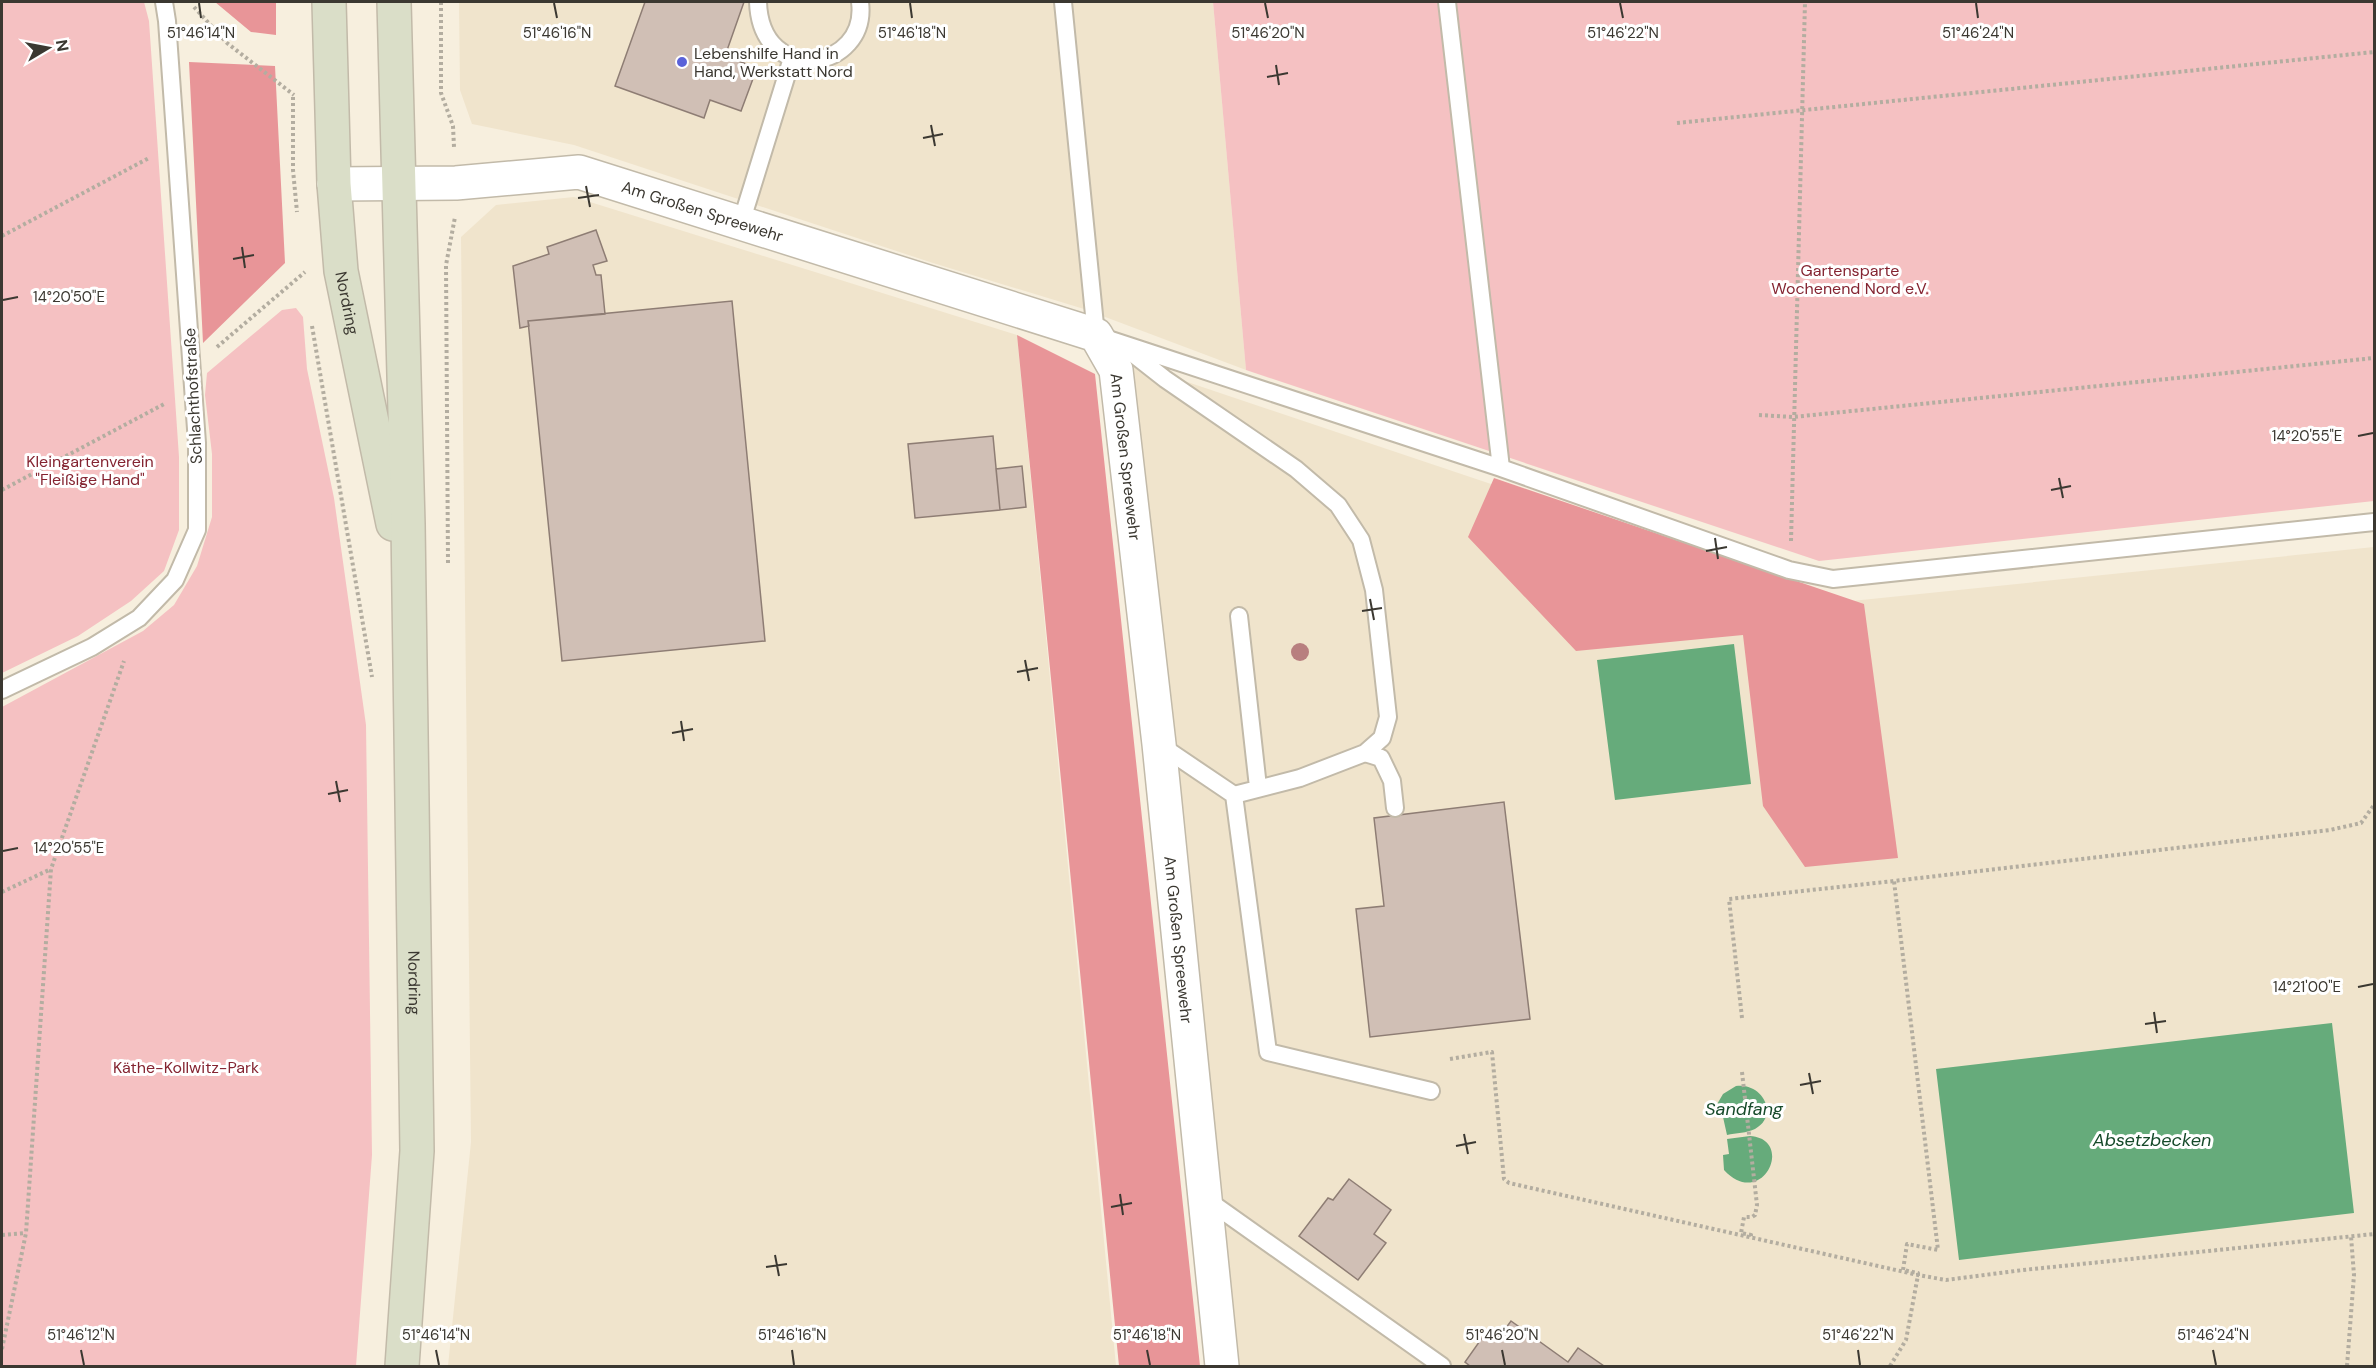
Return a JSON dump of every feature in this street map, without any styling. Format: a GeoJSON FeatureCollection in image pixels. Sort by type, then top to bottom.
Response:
{"type":"FeatureCollection","features":[{"type":"Feature","properties":{"kind":"main road","name":"Nordring"},"geometry":{"type":"LineString","coordinates":[[328,2],[334,184],[341,271],[408,599]]}},
{"type":"Feature","properties":{"kind":"main road","name":"Nordring"},"geometry":{"type":"LineString","coordinates":[[394,2],[408,524],[417,1151],[402,1366]]}},
{"type":"Feature","properties":{"kind":"street","name":"Am Großen Spreewehr"},"geometry":{"type":"LineString","coordinates":[[334,184],[456,183],[579,172],[1108,339],[1116,370],[1159,744],[1222,1366]]}},
{"type":"Feature","properties":{"kind":"lane","name":"Schlachthofstraße"},"geometry":{"type":"LineString","coordinates":[[2,690],[92,647],[139,618],[176,580],[197,530],[198,444],[164,2]]}},
{"type":"Feature","properties":{"kind":"lane"},"geometry":{"type":"LineString","coordinates":[[758,2],[758,18],[765,35],[776,49],[792,58],[807,61],[824,59],[838,52],[850,41],[858,26],[860,2]]}},
{"type":"Feature","properties":{"kind":"lane"},"geometry":{"type":"LineString","coordinates":[[1063,2],[1108,339],[1296,469],[1338,505],[1361,540],[1374,590],[1388,717],[1382,738],[1365,753],[1300,778],[1234,795]]}},
{"type":"Feature","properties":{"kind":"lane"},"geometry":{"type":"LineString","coordinates":[[1447,2],[1501,468]]}},
{"type":"Feature","properties":{"kind":"lane"},"geometry":{"type":"LineString","coordinates":[[741,223],[792,58]]}},
{"type":"Feature","properties":{"kind":"lane"},"geometry":{"type":"LineString","coordinates":[[1108,339],[1501,468],[1790,570],[1833,579],[2374,522]]}},
{"type":"Feature","properties":{"kind":"lane"},"geometry":{"type":"LineString","coordinates":[[1239,616],[1258,788]]}},
{"type":"Feature","properties":{"kind":"lane"},"geometry":{"type":"LineString","coordinates":[[1159,744],[1234,795],[1268,1052],[1431,1091]]}},
{"type":"Feature","properties":{"kind":"lane"},"geometry":{"type":"LineString","coordinates":[[1365,753],[1381,758],[1392,781],[1395,808]]}},
{"type":"Feature","properties":{"kind":"lane"},"geometry":{"type":"LineString","coordinates":[[1206,1199],[1442,1366]]}},
{"type":"Feature","properties":{"kind":"path"},"geometry":{"type":"LineString","coordinates":[[441,2],[441,93],[453,126],[456,183],[455,222],[446,266]]}},
{"type":"Feature","properties":{"kind":"path"},"geometry":{"type":"LineString","coordinates":[[1790,570],[1804,110],[1805,2]]}},
{"type":"Feature","properties":{"kind":"path"},"geometry":{"type":"LineString","coordinates":[[1677,123],[2374,52]]}},
{"type":"Feature","properties":{"kind":"path"},"geometry":{"type":"LineString","coordinates":[[2,236],[176,144]]}},
{"type":"Feature","properties":{"kind":"path"},"geometry":{"type":"LineString","coordinates":[[192,369],[304,272],[306,284]]}},
{"type":"Feature","properties":{"kind":"path"},"geometry":{"type":"LineString","coordinates":[[311,319],[374,688]]}},
{"type":"Feature","properties":{"kind":"path"},"geometry":{"type":"LineString","coordinates":[[1759,415],[1793,417],[2374,358]]}},
{"type":"Feature","properties":{"kind":"path"},"geometry":{"type":"LineString","coordinates":[[2,490],[194,389]]}},
{"type":"Feature","properties":{"kind":"path"},"geometry":{"type":"LineString","coordinates":[[2,1348],[26,1233],[51,869],[139,618]]}},
{"type":"Feature","properties":{"kind":"path"},"geometry":{"type":"LineString","coordinates":[[1742,1018],[1729,899],[2330,830],[2361,823],[2374,805]]}},
{"type":"Feature","properties":{"kind":"path"},"geometry":{"type":"LineString","coordinates":[[2,892],[51,869]]}},
{"type":"Feature","properties":{"kind":"path"},"geometry":{"type":"LineString","coordinates":[[1894,881],[1938,1250],[1907,1244],[1903,1270],[1918,1273],[1918,1275]]}},
{"type":"Feature","properties":{"kind":"path"},"geometry":{"type":"LineString","coordinates":[[1450,1059],[1492,1052],[1504,1179],[1509,1183],[1918,1275],[1946,1280],[2374,1234]]}},
{"type":"Feature","properties":{"kind":"path"},"geometry":{"type":"LineString","coordinates":[[1742,1072],[1757,1205],[1755,1215],[1744,1217],[1741,1233],[1751,1235],[1750,1238]]}},
{"type":"Feature","properties":{"kind":"path"},"geometry":{"type":"LineString","coordinates":[[2,1235],[26,1233]]}},
{"type":"Feature","properties":{"kind":"path"},"geometry":{"type":"LineString","coordinates":[[2347,1366],[2354,1275],[2351,1236]]}},
{"type":"Feature","properties":{"kind":"path"},"geometry":{"type":"LineString","coordinates":[[1890,1366],[1906,1340],[1918,1275]]}},
{"type":"Feature","properties":{"kind":"shaded area"},"geometry":{"type":"Polygon","coordinates":[[[215,2],[276,2],[276,35],[251,32],[215,2]]]}},
{"type":"Feature","properties":{"kind":"shaded area"},"geometry":{"type":"Polygon","coordinates":[[[459,2],[1213,2],[1246,370],[1084,309],[933,263],[574,145],[472,124],[460,90],[459,2]]]}},
{"type":"Feature","properties":{"kind":"shaded area"},"geometry":{"type":"Polygon","coordinates":[[[189,62],[275,66],[285,263],[203,343],[189,62]]]}},
{"type":"Feature","properties":{"kind":"shaded area"},"geometry":{"type":"Polygon","coordinates":[[[574,197],[1017,335],[1116,1366],[448,1366],[471,1142],[461,237],[496,205],[574,197]]]}},
{"type":"Feature","properties":{"kind":"shaded area"},"geometry":{"type":"Polygon","coordinates":[[[1017,335],[1095,374],[1200,1366],[1119,1366],[1017,335]]]}},
{"type":"Feature","properties":{"kind":"shaded area"},"geometry":{"type":"Polygon","coordinates":[[[1131,363],[1842,602],[2374,547],[2374,1366],[1234,1366],[1131,363]]]}},
{"type":"Feature","properties":{"kind":"shaded area"},"geometry":{"type":"Polygon","coordinates":[[[1494,478],[1864,604],[1898,858],[1805,867],[1763,806],[1743,635],[1576,651],[1468,537],[1494,478]]]}},
{"type":"Feature","properties":{"kind":"green space","name":"Kleingartenverein \"Fleißige Hand\""},"geometry":{"type":"Polygon","coordinates":[[[2,2],[144,2],[149,21],[179,457],[179,530],[164,571],[131,601],[78,636],[2,673],[2,2]]]}},
{"type":"Feature","properties":{"kind":"green space","name":"Gartensparte Wochenend Nord e.V."},"geometry":{"type":"Polygon","coordinates":[[[1213,2],[2374,2],[2374,501],[1819,561],[1246,370],[1213,2]]]}},
{"type":"Feature","properties":{"kind":"green space","name":"Käthe-Kollwitz-Park"},"geometry":{"type":"Polygon","coordinates":[[[296,308],[303,317],[307,369],[334,498],[366,725],[372,1155],[356,1366],[2,1366],[2,707],[143,631],[174,605],[197,566],[212,517],[212,454],[205,395],[207,373],[282,310],[296,308]]]}},
{"type":"Feature","properties":{"kind":"water"},"geometry":{"type":"Polygon","coordinates":[[[1734,644],[1751,784],[1615,800],[1597,660],[1734,644]]]}},
{"type":"Feature","properties":{"kind":"water","name":"Absetzbecken"},"geometry":{"type":"Polygon","coordinates":[[[2332,1023],[2354,1213],[1959,1260],[1936,1069],[2332,1023]]]}},
{"type":"Feature","properties":{"kind":"water","name":"Sandfang"},"geometry":{"type":"Polygon","coordinates":[[[1736,1086],[1745,1086],[1760,1094],[1767,1108],[1766,1116],[1755,1129],[1727,1135],[1723,1117],[1719,1118],[1716,1106],[1723,1094],[1736,1086]]]}},
{"type":"Feature","properties":{"kind":"water","name":"Sandfang"},"geometry":{"type":"Polygon","coordinates":[[[1750,1136],[1764,1140],[1771,1148],[1772,1159],[1769,1170],[1761,1178],[1751,1182],[1738,1180],[1724,1170],[1723,1155],[1729,1154],[1727,1139],[1750,1136]]]}},
{"type":"Feature","properties":{"kind":"building","name":"Lebenshilfe Hand in Hand, Werkstatt Nord"},"geometry":{"type":"Polygon","coordinates":[[[645,2],[744,2],[725,56],[757,68],[741,111],[710,100],[704,118],[615,86],[645,2]]]}},
{"type":"Feature","properties":{"kind":"building"},"geometry":{"type":"Polygon","coordinates":[[[596,230],[607,261],[593,265],[596,275],[601,275],[605,314],[528,321],[529,326],[520,328],[513,266],[549,254],[547,247],[596,230]]]}},
{"type":"Feature","properties":{"kind":"building"},"geometry":{"type":"Polygon","coordinates":[[[732,301],[765,641],[562,661],[528,321],[732,301]]]}},
{"type":"Feature","properties":{"kind":"building"},"geometry":{"type":"Polygon","coordinates":[[[993,436],[1000,510],[915,518],[908,444],[993,436]]]}},
{"type":"Feature","properties":{"kind":"building"},"geometry":{"type":"Polygon","coordinates":[[[1022,466],[1026,507],[1000,510],[996,469],[1022,466]]]}},
{"type":"Feature","properties":{"kind":"building"},"geometry":{"type":"Polygon","coordinates":[[[1504,802],[1530,1019],[1370,1037],[1356,909],[1384,906],[1374,818],[1504,802]]]}},
{"type":"Feature","properties":{"kind":"building"},"geometry":{"type":"Polygon","coordinates":[[[1349,1179],[1391,1210],[1374,1234],[1386,1243],[1358,1280],[1299,1236],[1328,1198],[1333,1200],[1349,1179]]]}},
{"type":"Feature","properties":{"kind":"building"},"geometry":{"type":"Polygon","coordinates":[[[1511,1321],[1568,1362],[1578,1348],[1604,1366],[1470,1366],[1465,1362],[1489,1328],[1500,1336],[1511,1321]]]}},
{"type":"Feature","properties":{"kind":"place","name":"Lebenshilfe Hand in Hand, Werkstatt Nord"},"geometry":{"type":"Point","coordinates":[682,62]}}]}
